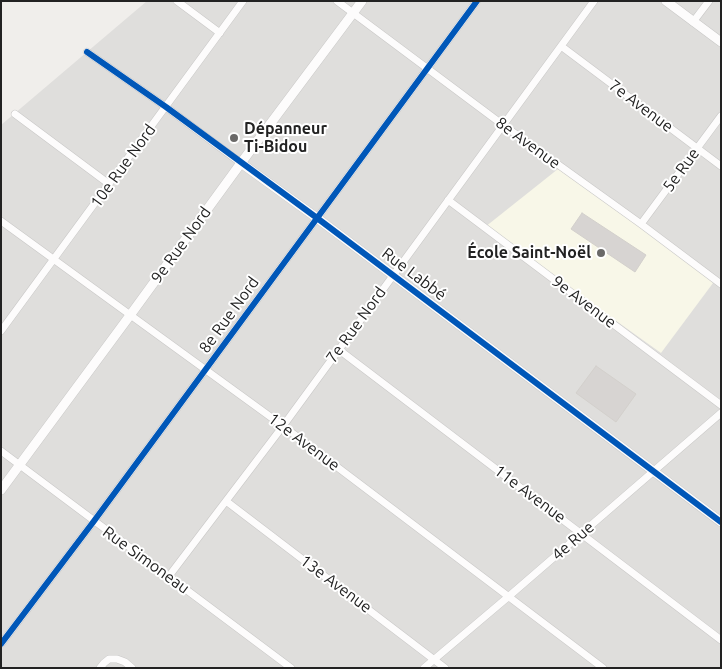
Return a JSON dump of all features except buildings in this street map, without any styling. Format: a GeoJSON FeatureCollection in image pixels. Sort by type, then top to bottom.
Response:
{"type":"FeatureCollection","features":[{"type":"Feature","properties":{"kind":"street"},"geometry":{"type":"LineString","coordinates":[[177,1],[220,33]]}},
{"type":"Feature","properties":{"kind":"street","name":"10e Rue Nord"},"geometry":{"type":"LineString","coordinates":[[1,331],[243,1]]}},
{"type":"Feature","properties":{"kind":"street","name":"8e Avenue"},"geometry":{"type":"LineString","coordinates":[[337,1],[721,284]]}},
{"type":"Feature","properties":{"kind":"street","name":"9e Rue Nord"},"geometry":{"type":"LineString","coordinates":[[1,490],[241,162],[362,1]]}},
{"type":"Feature","properties":{"kind":"street","name":"8e Rue Nord"},"geometry":{"type":"LineString","coordinates":[[1,644],[94,521],[477,1]]}},
{"type":"Feature","properties":{"kind":"street","name":"7e Rue Nord"},"geometry":{"type":"LineString","coordinates":[[169,576],[282,426],[594,1]]}},
{"type":"Feature","properties":{"kind":"street"},"geometry":{"type":"LineString","coordinates":[[666,1],[721,42]]}},
{"type":"Feature","properties":{"kind":"street"},"geometry":{"type":"LineString","coordinates":[[693,22],[708,1]]}},
{"type":"Feature","properties":{"kind":"street","name":"7e Avenue"},"geometry":{"type":"LineString","coordinates":[[561,46],[721,166]]}},
{"type":"Feature","properties":{"kind":"street","name":"Rue Labbé"},"geometry":{"type":"LineString","coordinates":[[87,52],[166,107],[317,218],[721,522]]}},
{"type":"Feature","properties":{"kind":"street"},"geometry":{"type":"LineString","coordinates":[[14,114],[109,184]]}},
{"type":"Feature","properties":{"kind":"street","name":"5e Rue"},"geometry":{"type":"LineString","coordinates":[[642,224],[721,116]]}},
{"type":"Feature","properties":{"kind":"street","name":"9e Avenue"},"geometry":{"type":"LineString","coordinates":[[448,200],[721,405]]}},
{"type":"Feature","properties":{"kind":"street","name":"12e Avenue"},"geometry":{"type":"LineString","coordinates":[[1,221],[282,426],[603,668]]}},
{"type":"Feature","properties":{"kind":"street","name":"11e Avenue"},"geometry":{"type":"LineString","coordinates":[[338,349],[721,640]]}},
{"type":"Feature","properties":{"kind":"street","name":"4e Rue"},"geometry":{"type":"LineString","coordinates":[[424,668],[721,413]]}},
{"type":"Feature","properties":{"kind":"street","name":"Rue Simoneau"},"geometry":{"type":"LineString","coordinates":[[1,451],[291,668]]}},
{"type":"Feature","properties":{"kind":"street","name":"13e Avenue"},"geometry":{"type":"LineString","coordinates":[[226,501],[446,668]]}},
{"type":"Feature","properties":{"kind":"street"},"geometry":{"type":"LineString","coordinates":[[100,668],[104,662],[110,659],[117,659],[132,668]]}},
{"type":"Feature","properties":{"kind":"shaded area"},"geometry":{"type":"Polygon","coordinates":[[[147,1],[721,1],[721,668],[1,668],[1,125],[147,1]]]}},
{"type":"Feature","properties":{"kind":"shaded area","name":"École Saint-Noël"},"geometry":{"type":"Polygon","coordinates":[[[563,165],[716,279],[661,353],[485,227],[563,165]]]}},
{"type":"Feature","properties":{"kind":"cycle path"},"geometry":{"type":"LineString","coordinates":[[1,644],[94,521],[477,1]]}},
{"type":"Feature","properties":{"kind":"cycle path"},"geometry":{"type":"LineString","coordinates":[[87,52],[166,107],[317,218],[721,522]]}},
{"type":"Feature","properties":{"kind":"place","name":"Dépanneur Ti-Bidou"},"geometry":{"type":"Point","coordinates":[234,138]}},
{"type":"Feature","properties":{"kind":"place","name":"École Saint-Noël"},"geometry":{"type":"Point","coordinates":[601,253]}}]}
